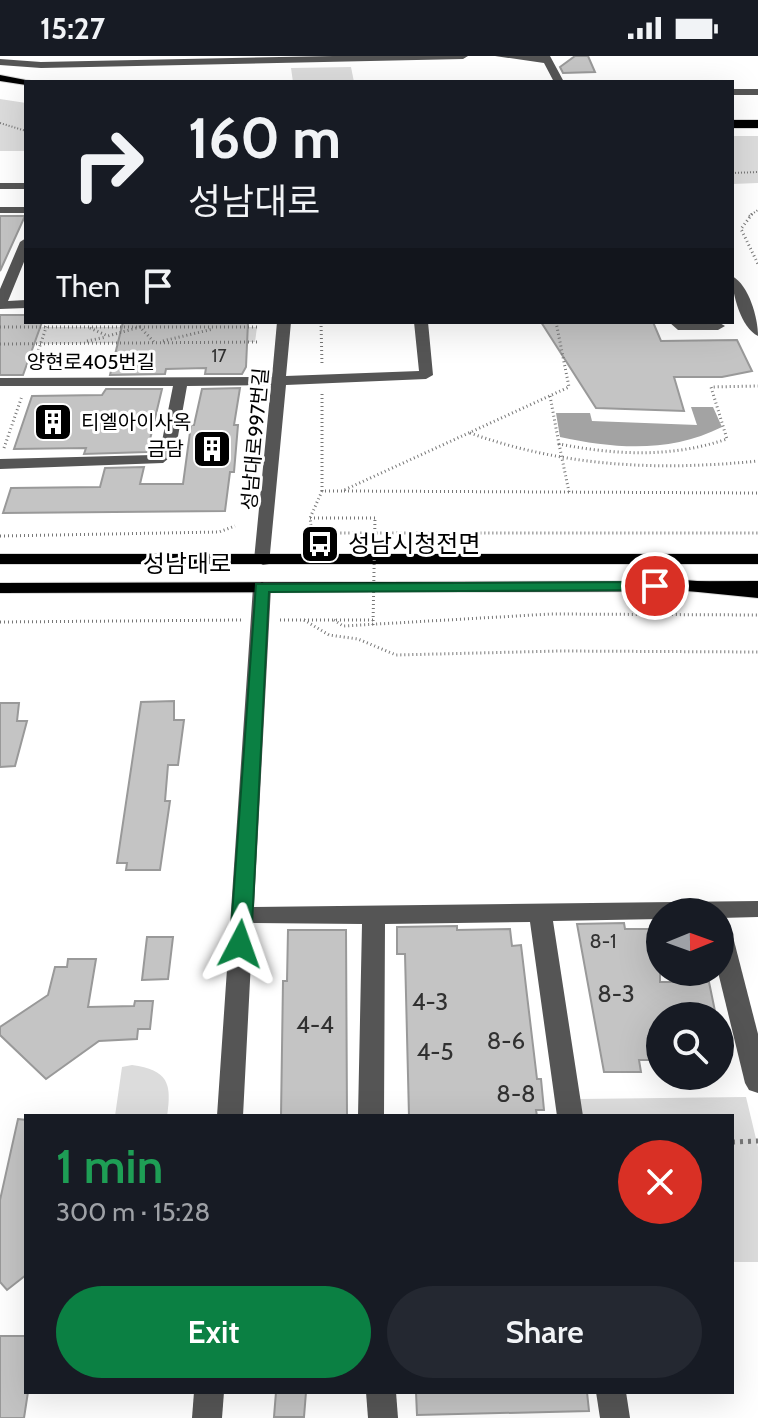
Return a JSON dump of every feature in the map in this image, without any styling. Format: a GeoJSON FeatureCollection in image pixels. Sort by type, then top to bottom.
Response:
{"type":"FeatureCollection","features":[{"type":"Feature","properties":{"kind":"highway"},"geometry":{"type":"LineString","coordinates":[[1,86],[24,81]]}},
{"type":"Feature","properties":{"kind":"highway"},"geometry":{"type":"LineString","coordinates":[[1,86],[24,92]]}},
{"type":"Feature","properties":{"kind":"highway"},"geometry":{"type":"LineString","coordinates":[[734,114],[758,114]]}},
{"type":"Feature","properties":{"kind":"highway"},"geometry":{"type":"LineString","coordinates":[[734,124],[758,124]]}},
{"type":"Feature","properties":{"kind":"highway"},"geometry":{"type":"LineString","coordinates":[[685,586],[758,589]]}},
{"type":"Feature","properties":{"kind":"main road","name":"성남대로"},"geometry":{"type":"LineString","coordinates":[[0,559],[758,559]]}},
{"type":"Feature","properties":{"kind":"main road","name":"성남대로"},"geometry":{"type":"LineString","coordinates":[[0,588],[685,586]]}},
{"type":"Feature","properties":{"kind":"street"},"geometry":{"type":"LineString","coordinates":[[0,62],[27,65],[463,56]]}},
{"type":"Feature","properties":{"kind":"street"},"geometry":{"type":"LineString","coordinates":[[500,56],[547,58],[558,80]]}},
{"type":"Feature","properties":{"kind":"street"},"geometry":{"type":"LineString","coordinates":[[734,92],[758,92]]}},
{"type":"Feature","properties":{"kind":"street"},"geometry":{"type":"LineString","coordinates":[[0,186],[24,186]]}},
{"type":"Feature","properties":{"kind":"street"},"geometry":{"type":"LineString","coordinates":[[0,210],[24,210]]}},
{"type":"Feature","properties":{"kind":"street"},"geometry":{"type":"LineString","coordinates":[[24,247],[0,305],[24,304]]}},
{"type":"Feature","properties":{"kind":"street"},"geometry":{"type":"LineString","coordinates":[[677,324],[737,326],[734,298]]}},
{"type":"Feature","properties":{"kind":"street","name":"성남대로997번길"},"geometry":{"type":"LineString","coordinates":[[263,560],[284,324]]}},
{"type":"Feature","properties":{"kind":"street","name":"양현로405번길"},"geometry":{"type":"LineString","coordinates":[[0,382],[280,381],[426,375],[421,324]]}},
{"type":"Feature","properties":{"kind":"street","name":"양현로405번길"},"geometry":{"type":"LineString","coordinates":[[0,464],[136,463],[157,460],[167,453],[181,382]]}},
{"type":"Feature","properties":{"kind":"street"},"geometry":{"type":"LineString","coordinates":[[230,1114],[262,587]]}},
{"type":"Feature","properties":{"kind":"street"},"geometry":{"type":"LineString","coordinates":[[734,914],[758,909]]}},
{"type":"Feature","properties":{"kind":"street"},"geometry":{"type":"LineString","coordinates":[[242,915],[374,916],[540,911],[646,915]]}},
{"type":"Feature","properties":{"kind":"street"},"geometry":{"type":"LineString","coordinates":[[540,911],[570,1114]]}},
{"type":"Feature","properties":{"kind":"street"},"geometry":{"type":"LineString","coordinates":[[371,1114],[374,916]]}},
{"type":"Feature","properties":{"kind":"street"},"geometry":{"type":"LineString","coordinates":[[733,986],[758,1083]]}},
{"type":"Feature","properties":{"kind":"street"},"geometry":{"type":"LineString","coordinates":[[207,1418],[209,1394]]}},
{"type":"Feature","properties":{"kind":"street"},"geometry":{"type":"LineString","coordinates":[[381,1394],[383,1418]]}},
{"type":"Feature","properties":{"kind":"street"},"geometry":{"type":"LineString","coordinates":[[611,1394],[615,1418]]}},
{"type":"Feature","properties":{"kind":"path"},"geometry":{"type":"LineString","coordinates":[[0,123],[24,130]]}},
{"type":"Feature","properties":{"kind":"path"},"geometry":{"type":"LineString","coordinates":[[734,173],[758,172]]}},
{"type":"Feature","properties":{"kind":"path"},"geometry":{"type":"LineString","coordinates":[[758,210],[748,216],[741,229],[758,264]]}},
{"type":"Feature","properties":{"kind":"path"},"geometry":{"type":"LineString","coordinates":[[321,324],[322,491],[310,518],[311,525],[326,533],[758,533]]}},
{"type":"Feature","properties":{"kind":"path"},"geometry":{"type":"LineString","coordinates":[[342,491],[569,387],[556,324]]}},
{"type":"Feature","properties":{"kind":"path"},"geometry":{"type":"LineString","coordinates":[[0,330],[13,327],[259,327]]}},
{"type":"Feature","properties":{"kind":"path"},"geometry":{"type":"LineString","coordinates":[[88,327],[108,336]]}},
{"type":"Feature","properties":{"kind":"path"},"geometry":{"type":"LineString","coordinates":[[79,343],[140,327]]}},
{"type":"Feature","properties":{"kind":"path"},"geometry":{"type":"LineString","coordinates":[[140,327],[154,343]]}},
{"type":"Feature","properties":{"kind":"path"},"geometry":{"type":"LineString","coordinates":[[154,343],[223,327]]}},
{"type":"Feature","properties":{"kind":"path"},"geometry":{"type":"LineString","coordinates":[[0,344],[257,342]]}},
{"type":"Feature","properties":{"kind":"path"},"geometry":{"type":"LineString","coordinates":[[559,444],[631,453],[701,448],[727,439],[711,387],[758,386]]}},
{"type":"Feature","properties":{"kind":"path"},"geometry":{"type":"LineString","coordinates":[[550,396],[569,492]]}},
{"type":"Feature","properties":{"kind":"path"},"geometry":{"type":"LineString","coordinates":[[470,433],[512,449],[563,461],[661,468],[758,461]]}},
{"type":"Feature","properties":{"kind":"path"},"geometry":{"type":"LineString","coordinates":[[322,491],[758,493]]}},
{"type":"Feature","properties":{"kind":"path"},"geometry":{"type":"LineString","coordinates":[[310,518],[375,518],[373,623]]}},
{"type":"Feature","properties":{"kind":"path"},"geometry":{"type":"LineString","coordinates":[[0,536],[219,532],[235,526]]}},
{"type":"Feature","properties":{"kind":"path"},"geometry":{"type":"LineString","coordinates":[[0,622],[334,620],[373,623],[551,614],[758,615]]}},
{"type":"Feature","properties":{"kind":"path"},"geometry":{"type":"LineString","coordinates":[[304,620],[329,635],[358,639],[396,655],[560,651],[758,652]]}},
{"type":"Feature","properties":{"kind":"path"},"geometry":{"type":"LineString","coordinates":[[734,1142],[758,1141]]}},
{"type":"Feature","properties":{"kind":"shaded area"},"geometry":{"type":"Polygon","coordinates":[[[351,67],[354,80],[293,80],[291,68],[351,67]]]}},
{"type":"Feature","properties":{"kind":"shaded area"},"geometry":{"type":"Polygon","coordinates":[[[0,99],[24,103],[24,151],[0,151],[0,99]]]}},
{"type":"Feature","properties":{"kind":"shaded area"},"geometry":{"type":"Polygon","coordinates":[[[734,136],[758,136],[758,183],[734,184],[734,136]]]}},
{"type":"Feature","properties":{"kind":"shaded area"},"geometry":{"type":"Polygon","coordinates":[[[0,327],[257,327],[255,342],[0,344],[0,327]]]}},
{"type":"Feature","properties":{"kind":"shaded area"},"geometry":{"type":"Polygon","coordinates":[[[691,407],[713,407],[722,427],[663,445],[622,446],[560,437],[556,413],[590,413],[592,421],[697,425],[691,407]]]}},
{"type":"Feature","properties":{"kind":"shaded area"},"geometry":{"type":"Polygon","coordinates":[[[122,1067],[144,1067],[165,1080],[169,1095],[167,1114],[115,1114],[122,1067]]]}},
{"type":"Feature","properties":{"kind":"shaded area"},"geometry":{"type":"Polygon","coordinates":[[[746,1097],[758,1147],[758,1262],[734,1262],[734,1114],[581,1114],[579,1099],[746,1097]]]}},
{"type":"Feature","properties":{"kind":"building"},"geometry":{"type":"Polygon","coordinates":[[[575,56],[588,56],[595,72],[563,73],[560,67],[575,56]]]}},
{"type":"Feature","properties":{"kind":"building"},"geometry":{"type":"Polygon","coordinates":[[[0,216],[24,216],[24,218],[0,271],[0,216]]]}},
{"type":"Feature","properties":{"kind":"building"},"geometry":{"type":"Polygon","coordinates":[[[0,315],[24,315],[24,324],[41,324],[23,375],[0,375],[0,315]]]}},
{"type":"Feature","properties":{"kind":"building"},"geometry":{"type":"Polygon","coordinates":[[[123,324],[248,324],[246,367],[242,374],[205,374],[206,368],[166,369],[165,374],[110,375],[123,324]]]}},
{"type":"Feature","properties":{"kind":"building"},"geometry":{"type":"Polygon","coordinates":[[[542,324],[654,324],[661,341],[737,340],[752,371],[722,377],[674,377],[684,411],[596,408],[542,324]]]}},
{"type":"Feature","properties":{"kind":"building"},"geometry":{"type":"Polygon","coordinates":[[[240,388],[234,425],[238,425],[234,472],[230,472],[225,511],[3,513],[11,488],[100,487],[105,468],[144,467],[140,484],[183,484],[191,425],[194,425],[202,389],[240,388]]]}},
{"type":"Feature","properties":{"kind":"building"},"geometry":{"type":"Polygon","coordinates":[[[106,389],[162,389],[147,452],[84,454],[86,448],[14,449],[32,396],[102,395],[106,389]]]}},
{"type":"Feature","properties":{"kind":"building"},"geometry":{"type":"Polygon","coordinates":[[[174,701],[174,720],[184,720],[178,765],[168,765],[165,801],[170,801],[160,870],[126,870],[127,863],[117,863],[141,702],[174,701]]]}},
{"type":"Feature","properties":{"kind":"building"},"geometry":{"type":"Polygon","coordinates":[[[0,703],[19,703],[17,721],[27,721],[15,766],[0,767],[0,703]]]}},
{"type":"Feature","properties":{"kind":"building"},"geometry":{"type":"Polygon","coordinates":[[[624,923],[625,929],[646,929],[646,986],[710,986],[713,1002],[646,1002],[646,1060],[639,1060],[641,1072],[604,1072],[577,924],[624,923]]]}},
{"type":"Feature","properties":{"kind":"building"},"geometry":{"type":"Polygon","coordinates":[[[397,927],[510,929],[512,946],[521,945],[537,1079],[541,1079],[544,1110],[536,1110],[537,1114],[409,1114],[405,954],[397,954],[397,927]]]}},
{"type":"Feature","properties":{"kind":"building"},"geometry":{"type":"Polygon","coordinates":[[[288,930],[346,930],[347,1114],[281,1114],[283,981],[287,981],[288,930]]]}},
{"type":"Feature","properties":{"kind":"building"},"geometry":{"type":"Polygon","coordinates":[[[147,937],[173,937],[168,979],[142,980],[147,937]]]}},
{"type":"Feature","properties":{"kind":"building"},"geometry":{"type":"Polygon","coordinates":[[[68,959],[96,959],[88,1007],[134,1006],[135,1001],[153,1001],[150,1029],[138,1029],[137,1039],[99,1041],[46,1079],[0,1035],[0,1027],[48,995],[55,967],[67,967],[68,959]]]}},
{"type":"Feature","properties":{"kind":"building"},"geometry":{"type":"Polygon","coordinates":[[[18,1119],[24,1120],[24,1277],[7,1290],[0,1282],[0,1200],[18,1119]]]}},
{"type":"Feature","properties":{"kind":"building"},"geometry":{"type":"Polygon","coordinates":[[[0,1336],[24,1336],[24,1394],[28,1394],[24,1418],[0,1418],[0,1336]]]}},
{"type":"Feature","properties":{"kind":"building"},"geometry":{"type":"Polygon","coordinates":[[[276,1394],[306,1394],[304,1417],[274,1417],[276,1394]]]}},
{"type":"Feature","properties":{"kind":"building"},"geometry":{"type":"Polygon","coordinates":[[[416,1394],[587,1394],[589,1411],[417,1415],[416,1394]]]}},
{"type":"Feature","properties":{"kind":"place","name":"티엘아이사옥"},"geometry":{"type":"Point","coordinates":[53,422]}},
{"type":"Feature","properties":{"kind":"place","name":"금담"},"geometry":{"type":"Point","coordinates":[212,449]}},
{"type":"Feature","properties":{"kind":"place","name":"성남시청전면"},"geometry":{"type":"Point","coordinates":[320,544]}},
{"type":"Feature","properties":{"kind":"route"},"geometry":{"type":"LineString","coordinates":[[240,944],[262,587],[655,586]]}}]}
